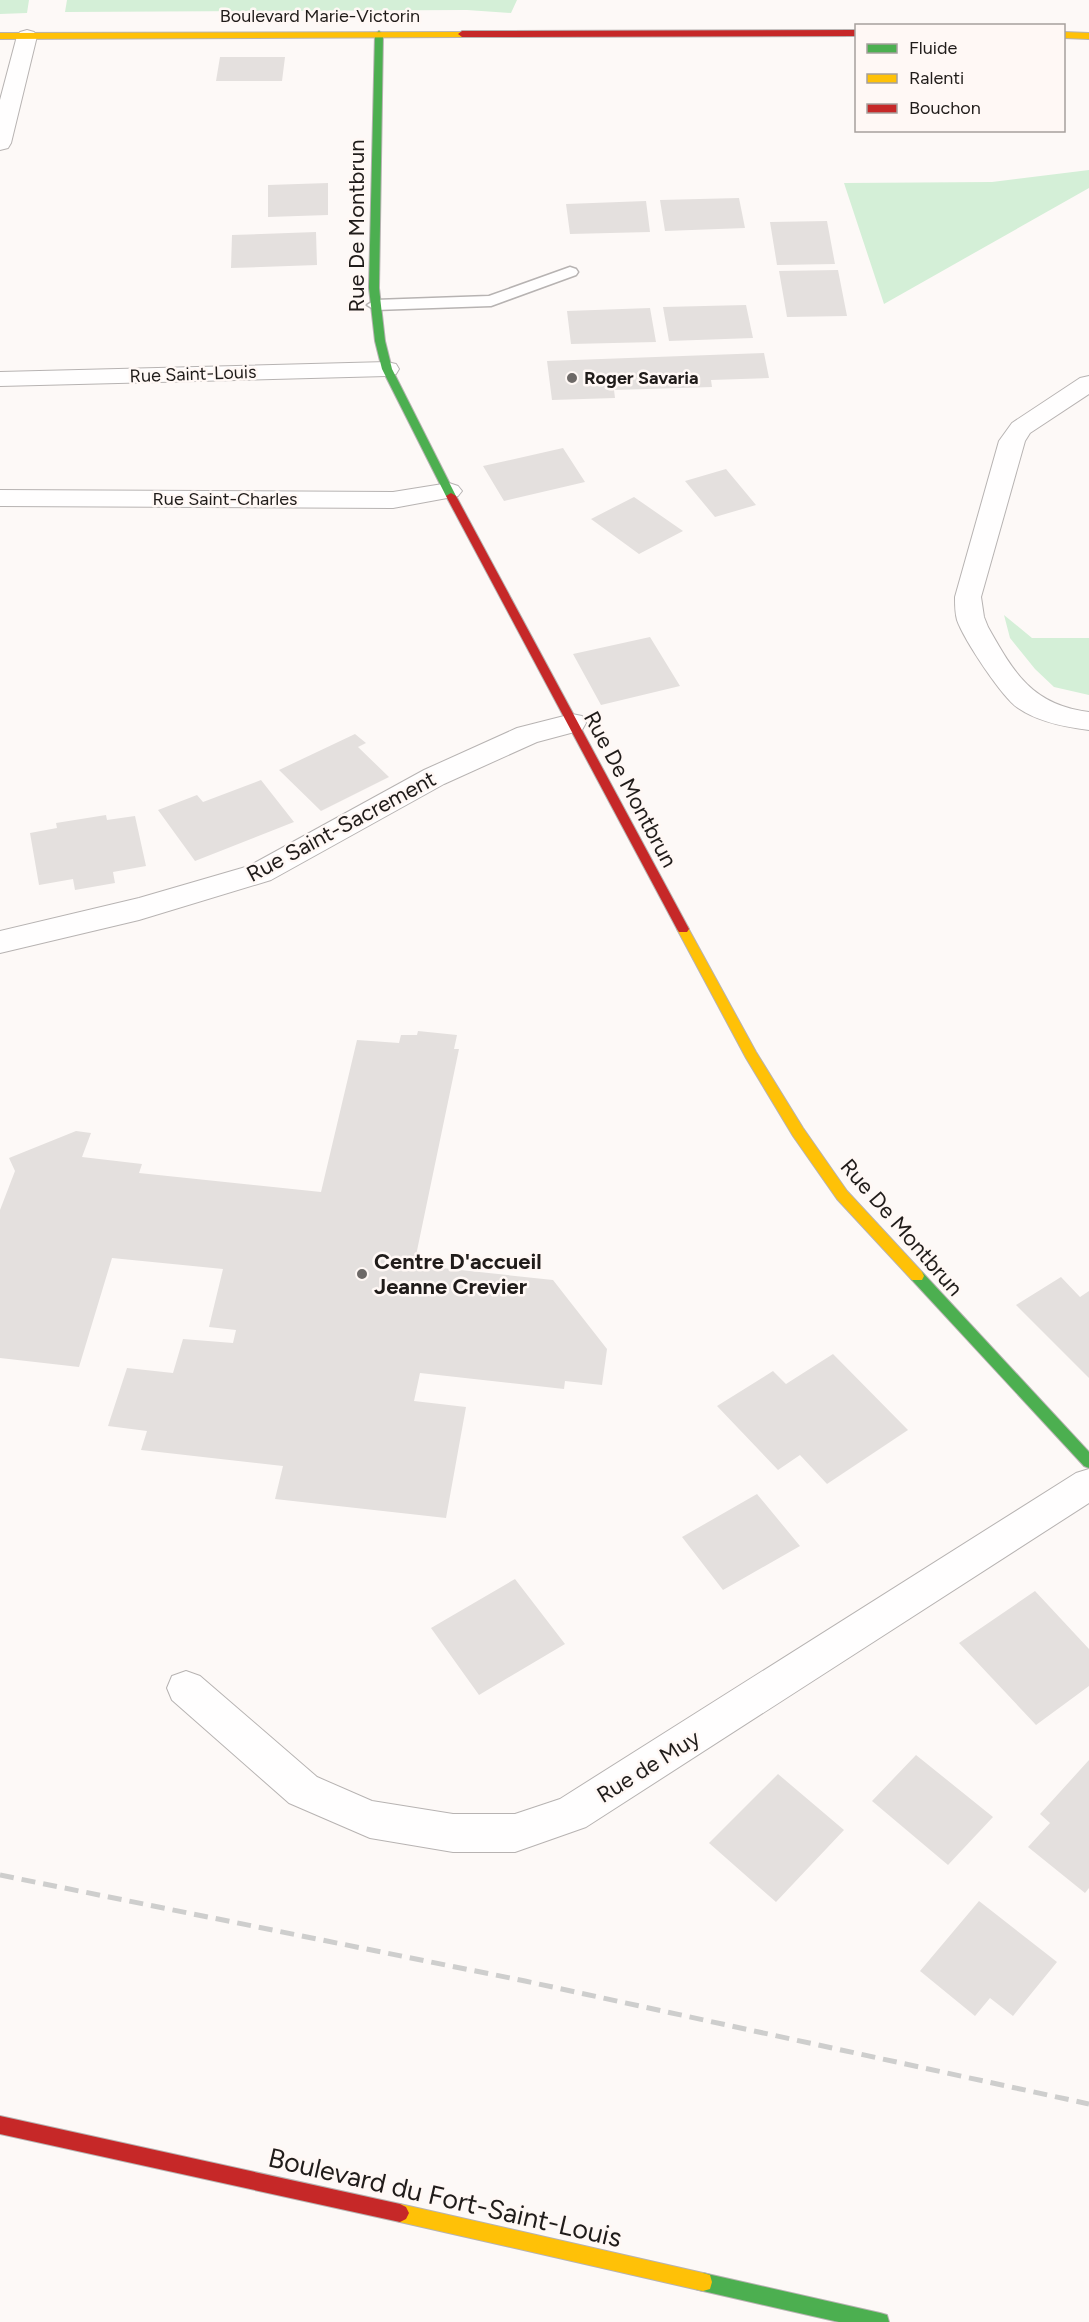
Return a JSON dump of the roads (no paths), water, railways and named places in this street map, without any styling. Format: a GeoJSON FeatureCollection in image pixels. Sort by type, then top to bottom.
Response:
{"type":"FeatureCollection","features":[{"type":"Feature","properties":{"kind":"street","name":"Boulevard Marie-Victorin"},"geometry":{"type":"LineString","coordinates":[[0,36],[855,33]]}},
{"type":"Feature","properties":{"kind":"street","name":"Rue De Montbrun"},"geometry":{"type":"LineString","coordinates":[[379,34],[375,305],[387,369],[462,519],[740,1036],[798,1132],[842,1195],[1089,1462]]}},
{"type":"Feature","properties":{"kind":"street"},"geometry":{"type":"LineString","coordinates":[[1065,35],[1089,36]]}},
{"type":"Feature","properties":{"kind":"street"},"geometry":{"type":"LineString","coordinates":[[0,143],[27,36]]}},
{"type":"Feature","properties":{"kind":"street","name":"Rue Saint-Louis"},"geometry":{"type":"LineString","coordinates":[[0,379],[387,369]]}},
{"type":"Feature","properties":{"kind":"street"},"geometry":{"type":"LineString","coordinates":[[1089,383],[1029,423],[1012,441],[968,597],[971,620],[983,643],[1023,697],[1047,711],[1089,720]]}},
{"type":"Feature","properties":{"kind":"street","name":"Rue Saint-Charles"},"geometry":{"type":"LineString","coordinates":[[0,498],[393,500],[449,491]]}},
{"type":"Feature","properties":{"kind":"street","name":"Rue Saint-Sacrement"},"geometry":{"type":"LineString","coordinates":[[0,942],[208,890],[260,873],[434,777],[528,735],[572,723]]}},
{"type":"Feature","properties":{"kind":"street","name":"Rue de Muy"},"geometry":{"type":"LineString","coordinates":[[186,1688],[303,1790],[370,1819],[453,1833],[515,1833],[572,1814],[1089,1484]]}},
{"type":"Feature","properties":{"kind":"street","name":"Boulevard du Fort-Saint-Louis"},"geometry":{"type":"LineString","coordinates":[[0,2125],[298,2189],[879,2322]]}},
{"type":"Feature","properties":{"kind":"lane"},"geometry":{"type":"LineString","coordinates":[[375,305],[491,301],[570,272]]}},
{"type":"Feature","properties":{"kind":"railway"},"geometry":{"type":"LineString","coordinates":[[0,1875],[525,1981],[1089,2104]]}},
{"type":"Feature","properties":{"kind":"place","name":"Roger Savaria"},"geometry":{"type":"Point","coordinates":[572,378]}},
{"type":"Feature","properties":{"kind":"place","name":"Centre D'accueil Jeanne Crevier"},"geometry":{"type":"Point","coordinates":[362,1274]}}]}
